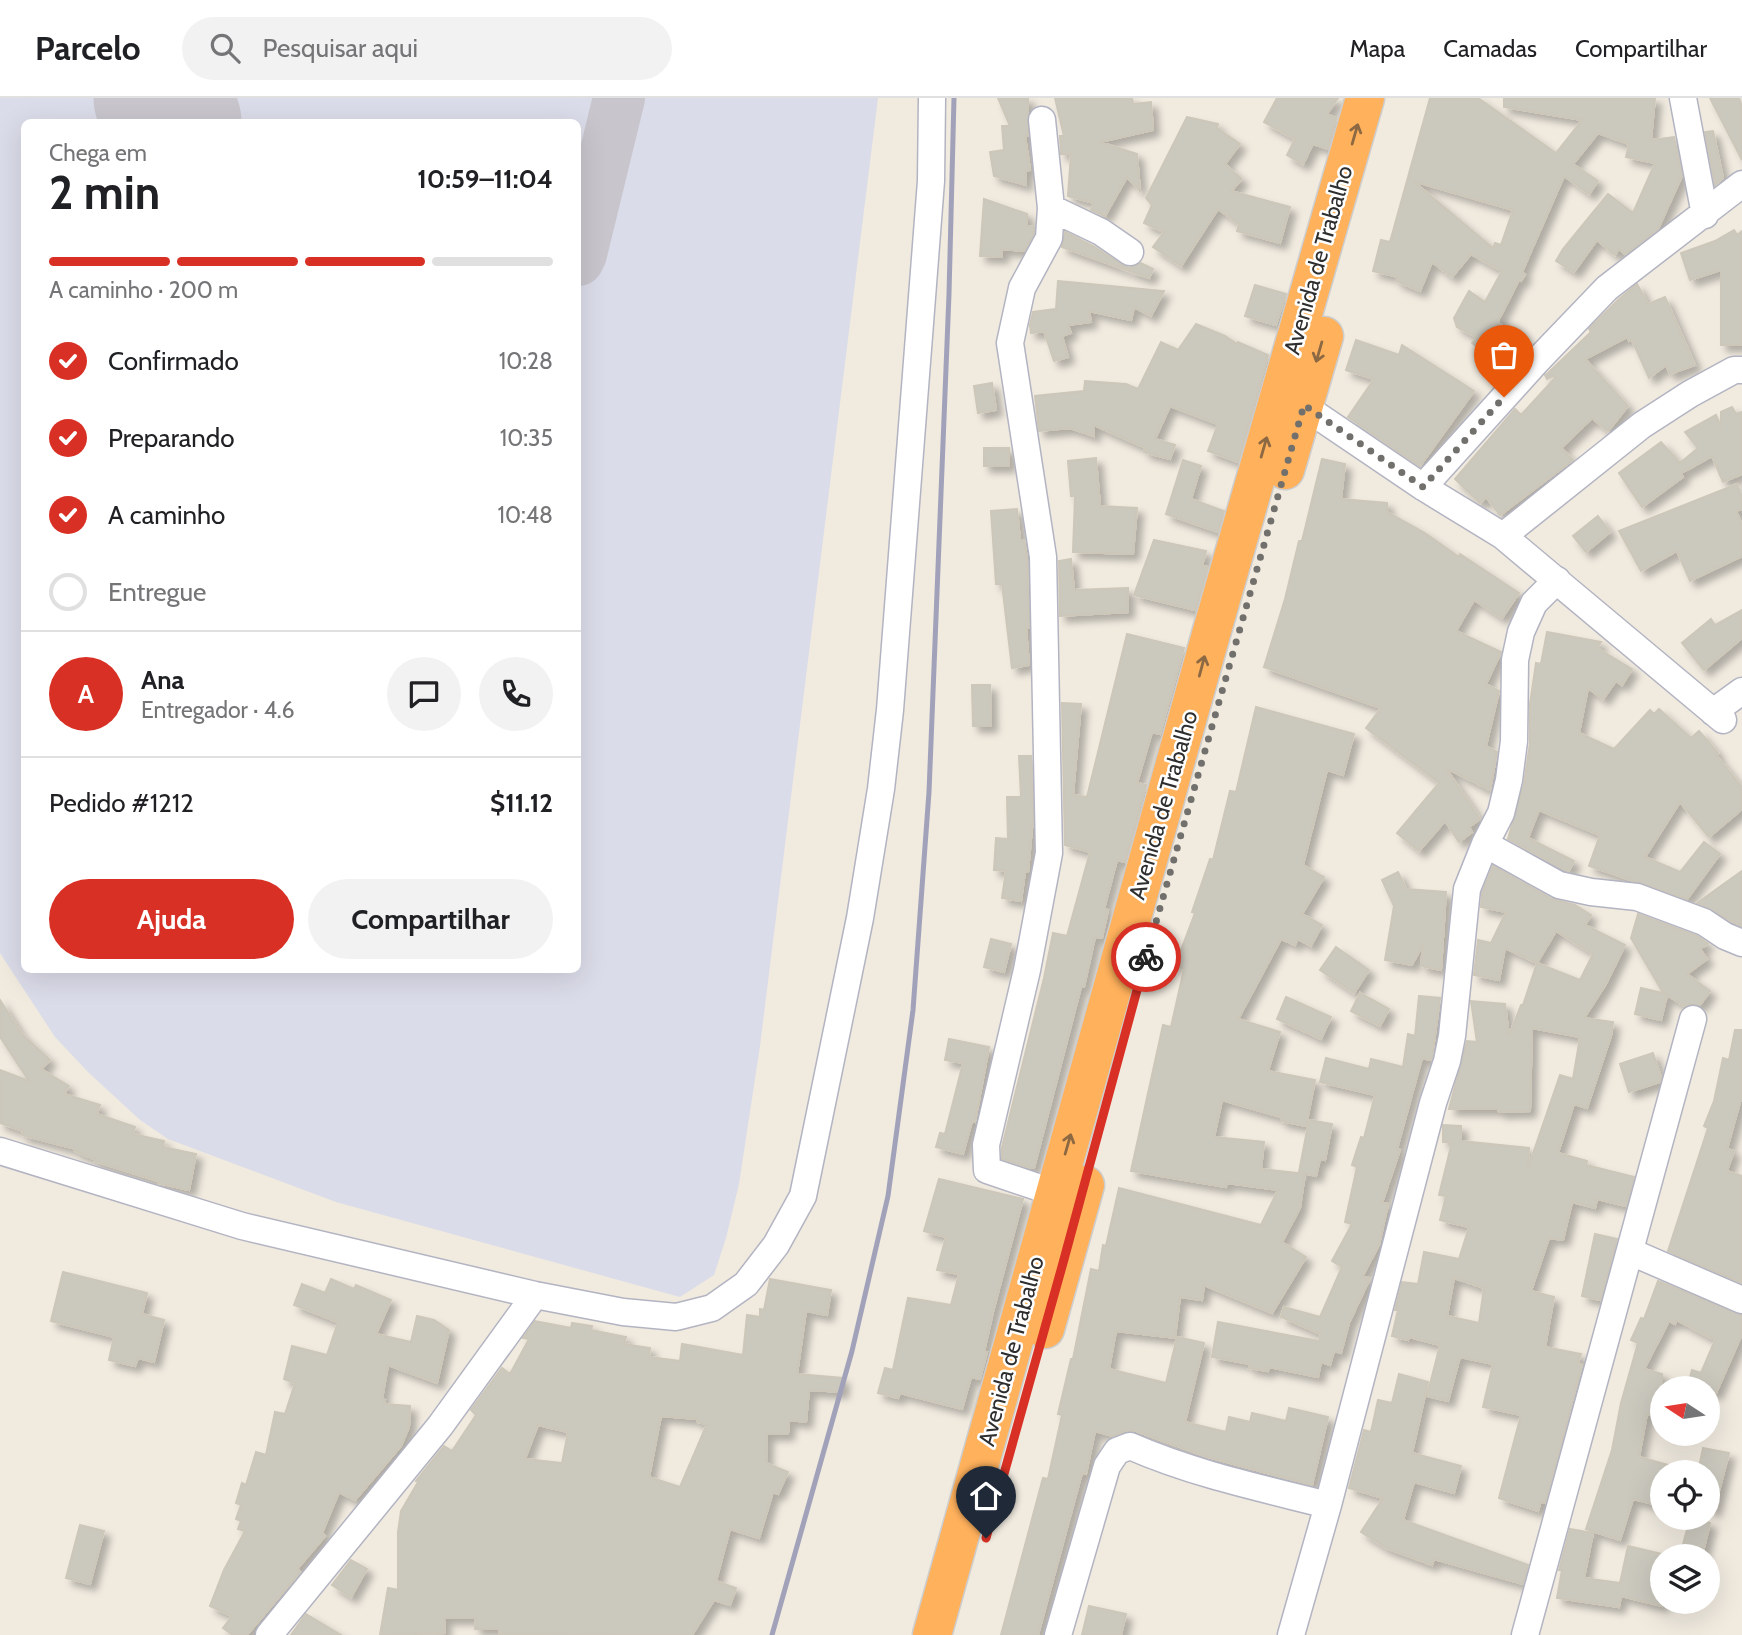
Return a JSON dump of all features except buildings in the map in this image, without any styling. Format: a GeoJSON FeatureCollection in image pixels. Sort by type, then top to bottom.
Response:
{"type":"FeatureCollection","features":[{"type":"Feature","properties":{"kind":"highway","name":"Avenida de Trabalho"},"geometry":{"type":"LineString","coordinates":[[1292,398],[1365,98]]}},
{"type":"Feature","properties":{"kind":"highway","name":"Avenida de Trabalho"},"geometry":{"type":"LineString","coordinates":[[932,1635],[996,1454],[1292,398],[1391,98]]}},
{"type":"Feature","properties":{"kind":"highway","name":"Avenida de Trabalho"},"geometry":{"type":"LineString","coordinates":[[959,1635],[996,1454],[1055,1193],[1160,863]]}},
{"type":"Feature","properties":{"kind":"street"},"geometry":{"type":"LineString","coordinates":[[0,1151],[242,1226],[535,1295],[623,1312],[676,1317],[712,1308],[746,1284],[776,1245],[803,1196],[860,918],[883,775],[931,181],[932,98]]}},
{"type":"Feature","properties":{"kind":"street"},"geometry":{"type":"LineString","coordinates":[[1683,98],[1705,215]]}},
{"type":"Feature","properties":{"kind":"street"},"geometry":{"type":"LineString","coordinates":[[1042,120],[1051,208],[1048,238],[1022,288],[1010,343],[1043,556],[1049,853],[1027,970],[986,1145],[988,1170],[1055,1193]]}},
{"type":"Feature","properties":{"kind":"street"},"geometry":{"type":"LineString","coordinates":[[1423,487],[1607,288],[1742,184]]}},
{"type":"Feature","properties":{"kind":"street"},"geometry":{"type":"LineString","coordinates":[[1051,208],[1101,232],[1130,252]]}},
{"type":"Feature","properties":{"kind":"street"},"geometry":{"type":"LineString","coordinates":[[1503,536],[1642,425],[1723,376],[1734,370],[1742,370]]}},
{"type":"Feature","properties":{"kind":"street"},"geometry":{"type":"LineString","coordinates":[[1292,398],[1423,487],[1503,536],[1718,716],[1742,691]]}},
{"type":"Feature","properties":{"kind":"street"},"geometry":{"type":"LineString","coordinates":[[1291,1635],[1328,1505],[1433,1103],[1447,1061],[1452,1036],[1465,899],[1485,845],[1501,813],[1509,780],[1514,741],[1515,660],[1521,632],[1534,603],[1557,580]]}},
{"type":"Feature","properties":{"kind":"street"},"geometry":{"type":"LineString","coordinates":[[1485,845],[1559,885],[1637,897],[1704,922],[1742,943]]}},
{"type":"Feature","properties":{"kind":"street"},"geometry":{"type":"LineString","coordinates":[[1525,1635],[1693,1019]]}},
{"type":"Feature","properties":{"kind":"street"},"geometry":{"type":"LineString","coordinates":[[1631,1252],[1742,1300]]}},
{"type":"Feature","properties":{"kind":"street"},"geometry":{"type":"LineString","coordinates":[[269,1635],[440,1426],[535,1295]]}},
{"type":"Feature","properties":{"kind":"street"},"geometry":{"type":"LineString","coordinates":[[1058,1635],[1107,1466],[1117,1451],[1130,1446],[1165,1462],[1328,1505]]}},
{"type":"Feature","properties":{"kind":"shaded area"},"geometry":{"type":"Polygon","coordinates":[[[0,98],[878,98],[760,1046],[739,1184],[714,1275],[680,1297],[336,1202],[168,1139],[140,1120],[55,1037],[0,953],[0,98]]]}},
{"type":"Feature","properties":{"kind":"taxiway"},"geometry":{"type":"LineString","coordinates":[[581,254],[619,98]]}},
{"type":"Feature","properties":{"kind":"runway"},"geometry":{"type":"LineString","coordinates":[[160,98],[173,119]]}},
{"type":"Feature","properties":{"kind":"railway"},"geometry":{"type":"LineString","coordinates":[[772,1635],[852,1351],[888,1196],[913,1010],[929,792],[954,98]]}},
{"type":"Feature","properties":{"kind":"way so far"},"geometry":{"type":"LineString","coordinates":[[1146,957],[1304,405],[1423,487],[1504,397]]}},
{"type":"Feature","properties":{"kind":"route"},"geometry":{"type":"LineString","coordinates":[[986,1538],[1146,957]]}}]}
